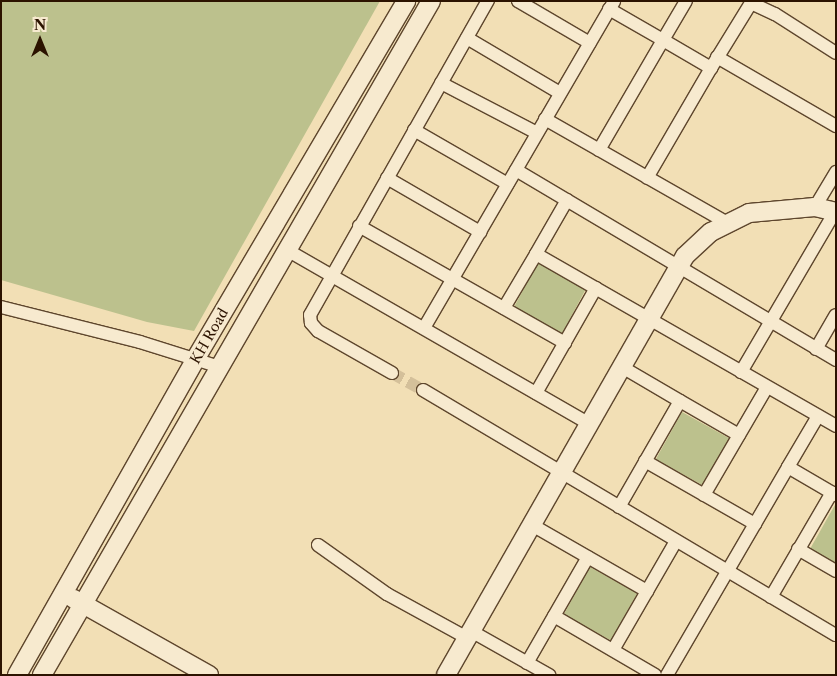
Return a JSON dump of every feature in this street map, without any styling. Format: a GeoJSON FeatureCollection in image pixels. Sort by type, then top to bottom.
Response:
{"type":"FeatureCollection","features":[{"type":"Feature","properties":{"kind":"main road","name":"KH Road"},"geometry":{"type":"LineString","coordinates":[[17,675],[196,358],[406,1]]}},
{"type":"Feature","properties":{"kind":"main road","name":"KH Road"},"geometry":{"type":"LineString","coordinates":[[42,675],[431,1]]}},
{"type":"Feature","properties":{"kind":"main road"},"geometry":{"type":"LineString","coordinates":[[446,675],[685,256],[711,232],[750,213],[815,207],[836,212]]}},
{"type":"Feature","properties":{"kind":"main road"},"geometry":{"type":"LineString","coordinates":[[63,593],[209,675]]}},
{"type":"Feature","properties":{"kind":"street"},"geometry":{"type":"LineString","coordinates":[[392,374],[318,331],[311,323],[310,315],[488,1]]}},
{"type":"Feature","properties":{"kind":"street"},"geometry":{"type":"LineString","coordinates":[[518,1],[590,43]]}},
{"type":"Feature","properties":{"kind":"street"},"geometry":{"type":"LineString","coordinates":[[599,150],[686,1]]}},
{"type":"Feature","properties":{"kind":"street"},"geometry":{"type":"LineString","coordinates":[[647,178],[714,62],[752,2],[775,14],[836,53]]}},
{"type":"Feature","properties":{"kind":"street"},"geometry":{"type":"LineString","coordinates":[[424,328],[612,5],[663,40],[714,62],[836,126]]}},
{"type":"Feature","properties":{"kind":"street"},"geometry":{"type":"LineString","coordinates":[[467,38],[560,93]]}},
{"type":"Feature","properties":{"kind":"street"},"geometry":{"type":"LineString","coordinates":[[442,83],[537,133]]}},
{"type":"Feature","properties":{"kind":"street"},"geometry":{"type":"LineString","coordinates":[[545,119],[727,223]]}},
{"type":"Feature","properties":{"kind":"street"},"geometry":{"type":"LineString","coordinates":[[414,130],[508,184]]}},
{"type":"Feature","properties":{"kind":"street"},"geometry":{"type":"LineString","coordinates":[[516,170],[836,360]]}},
{"type":"Feature","properties":{"kind":"street"},"geometry":{"type":"LineString","coordinates":[[815,207],[836,172]]}},
{"type":"Feature","properties":{"kind":"street"},"geometry":{"type":"LineString","coordinates":[[387,178],[480,232]]}},
{"type":"Feature","properties":{"kind":"street"},"geometry":{"type":"LineString","coordinates":[[504,308],[567,200]]}},
{"type":"Feature","properties":{"kind":"street"},"geometry":{"type":"LineString","coordinates":[[741,372],[836,212]]}},
{"type":"Feature","properties":{"kind":"street"},"geometry":{"type":"LineString","coordinates":[[359,226],[565,342]]}},
{"type":"Feature","properties":{"kind":"street"},"geometry":{"type":"LineString","coordinates":[[287,250],[590,424]]}},
{"type":"Feature","properties":{"kind":"street"},"geometry":{"type":"LineString","coordinates":[[536,254],[836,426]]}},
{"type":"Feature","properties":{"kind":"street"},"geometry":{"type":"LineString","coordinates":[[536,393],[596,288]]}},
{"type":"Feature","properties":{"kind":"street"},"geometry":{"type":"LineString","coordinates":[[1,306],[196,358],[220,367]]}},
{"type":"Feature","properties":{"kind":"street"},"geometry":{"type":"LineString","coordinates":[[816,349],[836,315]]}},
{"type":"Feature","properties":{"kind":"street"},"geometry":{"type":"LineString","coordinates":[[622,367],[740,435]]}},
{"type":"Feature","properties":{"kind":"street"},"geometry":{"type":"LineString","coordinates":[[704,495],[767,387]]}},
{"type":"Feature","properties":{"kind":"street"},"geometry":{"type":"LineString","coordinates":[[422,390],[836,635]]}},
{"type":"Feature","properties":{"kind":"street"},"geometry":{"type":"LineString","coordinates":[[618,506],[680,401]]}},
{"type":"Feature","properties":{"kind":"street"},"geometry":{"type":"LineString","coordinates":[[667,675],[818,416]]}},
{"type":"Feature","properties":{"kind":"street"},"geometry":{"type":"LineString","coordinates":[[645,461],[755,524]]}},
{"type":"Feature","properties":{"kind":"street"},"geometry":{"type":"LineString","coordinates":[[771,596],[834,493],[788,467]]}},
{"type":"Feature","properties":{"kind":"street"},"geometry":{"type":"LineString","coordinates":[[532,525],[647,591]]}},
{"type":"Feature","properties":{"kind":"street"},"geometry":{"type":"LineString","coordinates":[[613,650],[676,541]]}},
{"type":"Feature","properties":{"kind":"street"},"geometry":{"type":"LineString","coordinates":[[318,545],[387,594],[549,675]]}},
{"type":"Feature","properties":{"kind":"street"},"geometry":{"type":"LineString","coordinates":[[798,549],[836,571]]}},
{"type":"Feature","properties":{"kind":"street"},"geometry":{"type":"LineString","coordinates":[[527,663],[588,557]]}},
{"type":"Feature","properties":{"kind":"street"},"geometry":{"type":"LineString","coordinates":[[554,616],[655,675]]}},
{"type":"Feature","properties":{"kind":"green space"},"geometry":{"type":"Polygon","coordinates":[[[1,1],[380,1],[194,331],[147,322],[1,280],[1,1]]]}},
{"type":"Feature","properties":{"kind":"green space"},"geometry":{"type":"Polygon","coordinates":[[[539,260],[588,286],[562,334],[514,308],[539,260]]]}},
{"type":"Feature","properties":{"kind":"green space"},"geometry":{"type":"Polygon","coordinates":[[[682,412],[729,438],[703,485],[656,459],[682,412]]]}},
{"type":"Feature","properties":{"kind":"green space"},"geometry":{"type":"Polygon","coordinates":[[[836,503],[836,564],[810,549],[836,503]]]}},
{"type":"Feature","properties":{"kind":"green space"},"geometry":{"type":"Polygon","coordinates":[[[590,567],[637,593],[611,640],[564,614],[590,567]]]}},
{"type":"Feature","properties":{"kind":"tunnel"},"geometry":{"type":"LineString","coordinates":[[392,373],[423,390]]}}]}
